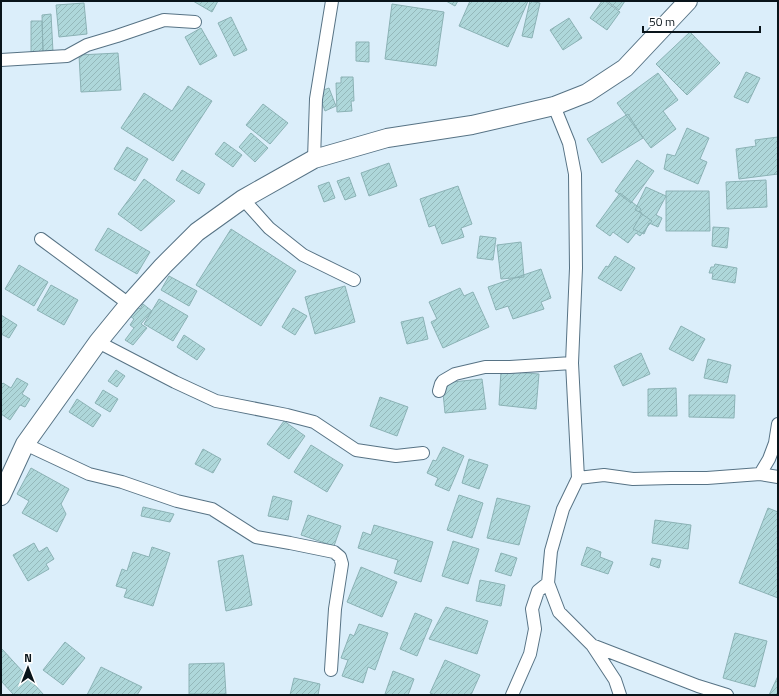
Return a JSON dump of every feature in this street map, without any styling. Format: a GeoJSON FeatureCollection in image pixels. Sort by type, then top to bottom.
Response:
{"type":"FeatureCollection","features":[{"type":"Feature","properties":{"kind":"main road"},"geometry":{"type":"LineString","coordinates":[[1,496],[25,444],[98,342],[128,304],[197,232],[242,200],[314,159],[387,138],[472,125],[554,106],[587,93],[625,68],[688,1]]}},
{"type":"Feature","properties":{"kind":"street"},"geometry":{"type":"LineString","coordinates":[[314,159],[316,99],[332,1]]}},
{"type":"Feature","properties":{"kind":"street"},"geometry":{"type":"LineString","coordinates":[[1,60],[67,56],[87,45],[164,20],[195,22]]}},
{"type":"Feature","properties":{"kind":"street"},"geometry":{"type":"LineString","coordinates":[[554,106],[569,143],[574,174],[576,268],[572,363],[578,478],[563,509],[551,551],[548,583],[559,612],[592,645],[615,680],[620,695]]}},
{"type":"Feature","properties":{"kind":"street"},"geometry":{"type":"LineString","coordinates":[[242,200],[269,228],[302,254],[354,280]]}},
{"type":"Feature","properties":{"kind":"street"},"geometry":{"type":"LineString","coordinates":[[41,239],[128,304]]}},
{"type":"Feature","properties":{"kind":"street"},"geometry":{"type":"LineString","coordinates":[[98,342],[174,382],[216,401],[314,422],[356,450],[396,456],[423,453]]}},
{"type":"Feature","properties":{"kind":"street"},"geometry":{"type":"LineString","coordinates":[[439,391],[443,381],[454,374],[485,367],[572,363]]}},
{"type":"Feature","properties":{"kind":"street"},"geometry":{"type":"LineString","coordinates":[[760,474],[769,459],[775,443],[778,424]]}},
{"type":"Feature","properties":{"kind":"street"},"geometry":{"type":"LineString","coordinates":[[25,444],[89,474],[122,482],[177,501],[212,509],[256,537],[334,552],[340,557],[342,564],[335,609],[332,670]]}},
{"type":"Feature","properties":{"kind":"street"},"geometry":{"type":"LineString","coordinates":[[578,478],[604,476],[633,479],[707,478],[760,474],[778,477]]}},
{"type":"Feature","properties":{"kind":"street"},"geometry":{"type":"LineString","coordinates":[[512,695],[530,654],[535,629],[532,609],[538,591],[548,583]]}},
{"type":"Feature","properties":{"kind":"street"},"geometry":{"type":"LineString","coordinates":[[592,645],[698,686],[727,695]]}},
{"type":"Feature","properties":{"kind":"building"},"geometry":{"type":"Polygon","coordinates":[[[193,1],[218,1],[212,12],[193,1]]]}},
{"type":"Feature","properties":{"kind":"building"},"geometry":{"type":"Polygon","coordinates":[[[446,1],[458,1],[455,6],[446,1]]]}},
{"type":"Feature","properties":{"kind":"building"},"geometry":{"type":"Polygon","coordinates":[[[470,1],[528,1],[508,47],[459,26],[470,1]]]}},
{"type":"Feature","properties":{"kind":"building"},"geometry":{"type":"Polygon","coordinates":[[[530,1],[540,3],[532,38],[522,36],[530,1]]]}},
{"type":"Feature","properties":{"kind":"building"},"geometry":{"type":"Polygon","coordinates":[[[602,1],[605,1],[620,12],[607,30],[590,18],[602,1]]]}},
{"type":"Feature","properties":{"kind":"building"},"geometry":{"type":"Polygon","coordinates":[[[607,1],[625,1],[619,10],[607,1]]]}},
{"type":"Feature","properties":{"kind":"building"},"geometry":{"type":"Polygon","coordinates":[[[84,3],[87,34],[59,37],[56,5],[84,3]]]}},
{"type":"Feature","properties":{"kind":"building"},"geometry":{"type":"Polygon","coordinates":[[[392,4],[444,12],[436,66],[385,59],[392,4]]]}},
{"type":"Feature","properties":{"kind":"building"},"geometry":{"type":"Polygon","coordinates":[[[51,14],[53,52],[43,52],[42,15],[51,14]]]}},
{"type":"Feature","properties":{"kind":"building"},"geometry":{"type":"Polygon","coordinates":[[[231,17],[247,50],[234,56],[218,23],[231,17]]]}},
{"type":"Feature","properties":{"kind":"building"},"geometry":{"type":"Polygon","coordinates":[[[569,18],[582,38],[563,50],[550,30],[569,18]]]}},
{"type":"Feature","properties":{"kind":"building"},"geometry":{"type":"Polygon","coordinates":[[[31,21],[42,21],[43,52],[31,53],[31,21]]]}},
{"type":"Feature","properties":{"kind":"building"},"geometry":{"type":"Polygon","coordinates":[[[201,28],[217,56],[200,65],[185,37],[201,28]]]}},
{"type":"Feature","properties":{"kind":"building"},"geometry":{"type":"Polygon","coordinates":[[[690,32],[720,63],[687,95],[656,64],[690,32]]]}},
{"type":"Feature","properties":{"kind":"building"},"geometry":{"type":"Polygon","coordinates":[[[356,42],[369,42],[369,62],[356,61],[356,42]]]}},
{"type":"Feature","properties":{"kind":"building"},"geometry":{"type":"Polygon","coordinates":[[[118,53],[121,90],[81,92],[79,55],[118,53]]]}},
{"type":"Feature","properties":{"kind":"building"},"geometry":{"type":"Polygon","coordinates":[[[746,72],[760,78],[748,103],[734,97],[746,72]]]}},
{"type":"Feature","properties":{"kind":"building"},"geometry":{"type":"Polygon","coordinates":[[[658,73],[678,100],[663,111],[676,129],[651,148],[617,103],[658,73]]]}},
{"type":"Feature","properties":{"kind":"building"},"geometry":{"type":"Polygon","coordinates":[[[341,77],[353,77],[354,101],[351,101],[352,111],[337,112],[336,83],[341,83],[341,77]]]}},
{"type":"Feature","properties":{"kind":"building"},"geometry":{"type":"Polygon","coordinates":[[[188,86],[212,101],[173,161],[121,128],[144,93],[172,111],[188,86]]]}},
{"type":"Feature","properties":{"kind":"building"},"geometry":{"type":"Polygon","coordinates":[[[329,88],[336,106],[325,111],[318,92],[329,88]]]}},
{"type":"Feature","properties":{"kind":"building"},"geometry":{"type":"Polygon","coordinates":[[[263,104],[288,123],[270,144],[246,125],[263,104]]]}},
{"type":"Feature","properties":{"kind":"building"},"geometry":{"type":"Polygon","coordinates":[[[628,114],[643,138],[602,163],[587,139],[628,114]]]}},
{"type":"Feature","properties":{"kind":"building"},"geometry":{"type":"Polygon","coordinates":[[[687,128],[709,138],[700,159],[707,162],[698,184],[664,169],[667,154],[675,156],[687,128]]]}},
{"type":"Feature","properties":{"kind":"building"},"geometry":{"type":"Polygon","coordinates":[[[251,133],[268,148],[255,162],[239,147],[251,133]]]}},
{"type":"Feature","properties":{"kind":"building"},"geometry":{"type":"Polygon","coordinates":[[[778,137],[778,174],[739,179],[736,149],[756,146],[755,140],[778,137]]]}},
{"type":"Feature","properties":{"kind":"building"},"geometry":{"type":"Polygon","coordinates":[[[224,142],[242,155],[233,167],[215,154],[224,142]]]}},
{"type":"Feature","properties":{"kind":"building"},"geometry":{"type":"Polygon","coordinates":[[[127,147],[148,159],[135,181],[114,169],[127,147]]]}},
{"type":"Feature","properties":{"kind":"building"},"geometry":{"type":"Polygon","coordinates":[[[637,160],[654,171],[631,203],[615,191],[637,160]]]}},
{"type":"Feature","properties":{"kind":"building"},"geometry":{"type":"Polygon","coordinates":[[[389,163],[397,186],[369,196],[361,173],[389,163]]]}},
{"type":"Feature","properties":{"kind":"building"},"geometry":{"type":"Polygon","coordinates":[[[182,170],[205,184],[199,194],[176,180],[182,170]]]}},
{"type":"Feature","properties":{"kind":"building"},"geometry":{"type":"Polygon","coordinates":[[[349,177],[356,196],[345,200],[337,181],[349,177]]]}},
{"type":"Feature","properties":{"kind":"building"},"geometry":{"type":"Polygon","coordinates":[[[144,179],[175,201],[141,231],[118,214],[144,179]]]}},
{"type":"Feature","properties":{"kind":"building"},"geometry":{"type":"Polygon","coordinates":[[[766,180],[767,207],[727,209],[726,182],[766,180]]]}},
{"type":"Feature","properties":{"kind":"building"},"geometry":{"type":"Polygon","coordinates":[[[329,182],[335,198],[324,202],[318,186],[329,182]]]}},
{"type":"Feature","properties":{"kind":"building"},"geometry":{"type":"Polygon","coordinates":[[[458,186],[472,224],[461,228],[464,237],[442,244],[435,225],[429,227],[420,199],[458,186]]]}},
{"type":"Feature","properties":{"kind":"building"},"geometry":{"type":"Polygon","coordinates":[[[646,187],[666,196],[656,215],[662,218],[658,227],[649,223],[644,234],[633,229],[642,213],[635,210],[646,187]]]}},
{"type":"Feature","properties":{"kind":"building"},"geometry":{"type":"Polygon","coordinates":[[[666,191],[709,191],[710,231],[666,231],[666,191]]]}},
{"type":"Feature","properties":{"kind":"building"},"geometry":{"type":"Polygon","coordinates":[[[620,193],[641,209],[639,212],[652,221],[640,236],[636,233],[628,243],[613,232],[610,236],[596,226],[620,193]]]}},
{"type":"Feature","properties":{"kind":"building"},"geometry":{"type":"Polygon","coordinates":[[[713,227],[729,228],[727,248],[712,246],[713,227]]]}},
{"type":"Feature","properties":{"kind":"building"},"geometry":{"type":"Polygon","coordinates":[[[108,228],[150,252],[137,274],[95,250],[108,228]]]}},
{"type":"Feature","properties":{"kind":"building"},"geometry":{"type":"Polygon","coordinates":[[[231,229],[296,271],[261,326],[196,285],[231,229]]]}},
{"type":"Feature","properties":{"kind":"building"},"geometry":{"type":"Polygon","coordinates":[[[480,236],[496,238],[493,260],[477,258],[480,236]]]}},
{"type":"Feature","properties":{"kind":"building"},"geometry":{"type":"Polygon","coordinates":[[[521,242],[524,277],[501,279],[497,245],[521,242]]]}},
{"type":"Feature","properties":{"kind":"building"},"geometry":{"type":"Polygon","coordinates":[[[615,256],[635,268],[621,291],[598,278],[615,256]]]}},
{"type":"Feature","properties":{"kind":"building"},"geometry":{"type":"Polygon","coordinates":[[[715,264],[737,268],[735,283],[712,279],[713,273],[709,273],[711,267],[714,267],[715,264]]]}},
{"type":"Feature","properties":{"kind":"building"},"geometry":{"type":"Polygon","coordinates":[[[19,265],[48,282],[34,306],[5,289],[19,265]]]}},
{"type":"Feature","properties":{"kind":"building"},"geometry":{"type":"Polygon","coordinates":[[[541,269],[551,298],[541,302],[544,309],[513,319],[508,306],[496,310],[488,287],[541,269]]]}},
{"type":"Feature","properties":{"kind":"building"},"geometry":{"type":"Polygon","coordinates":[[[169,276],[197,291],[189,306],[161,290],[169,276]]]}},
{"type":"Feature","properties":{"kind":"building"},"geometry":{"type":"Polygon","coordinates":[[[51,285],[78,300],[64,325],[37,310],[51,285]]]}},
{"type":"Feature","properties":{"kind":"building"},"geometry":{"type":"Polygon","coordinates":[[[345,286],[355,322],[315,334],[305,297],[345,286]]]}},
{"type":"Feature","properties":{"kind":"building"},"geometry":{"type":"Polygon","coordinates":[[[460,288],[464,296],[473,292],[489,327],[443,348],[431,322],[437,319],[429,302],[460,288]]]}},
{"type":"Feature","properties":{"kind":"building"},"geometry":{"type":"Polygon","coordinates":[[[159,299],[188,316],[173,341],[144,324],[159,299]]]}},
{"type":"Feature","properties":{"kind":"building"},"geometry":{"type":"Polygon","coordinates":[[[143,304],[152,311],[141,324],[147,328],[133,345],[125,340],[134,328],[130,325],[134,319],[130,316],[137,306],[140,309],[143,304]]]}},
{"type":"Feature","properties":{"kind":"building"},"geometry":{"type":"Polygon","coordinates":[[[293,308],[307,316],[295,335],[282,327],[293,308]]]}},
{"type":"Feature","properties":{"kind":"building"},"geometry":{"type":"Polygon","coordinates":[[[1,315],[17,325],[9,338],[1,334],[1,315]]]}},
{"type":"Feature","properties":{"kind":"building"},"geometry":{"type":"Polygon","coordinates":[[[423,317],[428,339],[407,344],[401,322],[423,317]]]}},
{"type":"Feature","properties":{"kind":"building"},"geometry":{"type":"Polygon","coordinates":[[[681,326],[705,339],[693,361],[669,349],[681,326]]]}},
{"type":"Feature","properties":{"kind":"building"},"geometry":{"type":"Polygon","coordinates":[[[184,335],[205,349],[197,360],[177,347],[184,335]]]}},
{"type":"Feature","properties":{"kind":"building"},"geometry":{"type":"Polygon","coordinates":[[[641,353],[650,374],[623,386],[614,366],[641,353]]]}},
{"type":"Feature","properties":{"kind":"building"},"geometry":{"type":"Polygon","coordinates":[[[708,359],[731,365],[727,383],[704,378],[708,359]]]}},
{"type":"Feature","properties":{"kind":"building"},"geometry":{"type":"Polygon","coordinates":[[[116,370],[125,376],[117,387],[108,381],[116,370]]]}},
{"type":"Feature","properties":{"kind":"building"},"geometry":{"type":"Polygon","coordinates":[[[501,371],[539,374],[536,409],[499,405],[501,371]]]}},
{"type":"Feature","properties":{"kind":"building"},"geometry":{"type":"Polygon","coordinates":[[[17,378],[28,384],[22,394],[30,399],[25,407],[20,405],[10,420],[1,414],[1,385],[3,383],[11,388],[17,378]]]}},
{"type":"Feature","properties":{"kind":"building"},"geometry":{"type":"Polygon","coordinates":[[[482,379],[486,409],[445,413],[442,383],[482,379]]]}},
{"type":"Feature","properties":{"kind":"building"},"geometry":{"type":"Polygon","coordinates":[[[676,388],[677,416],[648,416],[648,389],[676,388]]]}},
{"type":"Feature","properties":{"kind":"building"},"geometry":{"type":"Polygon","coordinates":[[[103,390],[118,399],[110,412],[95,403],[103,390]]]}},
{"type":"Feature","properties":{"kind":"building"},"geometry":{"type":"Polygon","coordinates":[[[689,395],[735,395],[734,418],[689,417],[689,395]]]}},
{"type":"Feature","properties":{"kind":"building"},"geometry":{"type":"Polygon","coordinates":[[[380,397],[408,407],[397,436],[370,426],[380,397]]]}},
{"type":"Feature","properties":{"kind":"building"},"geometry":{"type":"Polygon","coordinates":[[[77,399],[101,415],[93,427],[69,412],[77,399]]]}},
{"type":"Feature","properties":{"kind":"building"},"geometry":{"type":"Polygon","coordinates":[[[284,421],[305,436],[289,459],[267,444],[284,421]]]}},
{"type":"Feature","properties":{"kind":"building"},"geometry":{"type":"Polygon","coordinates":[[[311,445],[343,465],[327,492],[294,472],[311,445]]]}},
{"type":"Feature","properties":{"kind":"building"},"geometry":{"type":"Polygon","coordinates":[[[443,447],[464,456],[449,491],[435,485],[438,478],[427,473],[433,460],[436,461],[443,447]]]}},
{"type":"Feature","properties":{"kind":"building"},"geometry":{"type":"Polygon","coordinates":[[[203,449],[221,459],[213,473],[195,464],[203,449]]]}},
{"type":"Feature","properties":{"kind":"building"},"geometry":{"type":"Polygon","coordinates":[[[469,459],[488,465],[479,489],[462,483],[469,459]]]}},
{"type":"Feature","properties":{"kind":"building"},"geometry":{"type":"Polygon","coordinates":[[[31,468],[69,489],[61,504],[66,514],[57,532],[22,513],[29,501],[17,494],[31,468]]]}},
{"type":"Feature","properties":{"kind":"building"},"geometry":{"type":"Polygon","coordinates":[[[459,495],[483,503],[472,538],[447,530],[459,495]]]}},
{"type":"Feature","properties":{"kind":"building"},"geometry":{"type":"Polygon","coordinates":[[[273,496],[292,501],[288,520],[268,516],[273,496]]]}},
{"type":"Feature","properties":{"kind":"building"},"geometry":{"type":"Polygon","coordinates":[[[497,498],[530,506],[519,545],[487,538],[497,498]]]}},
{"type":"Feature","properties":{"kind":"building"},"geometry":{"type":"Polygon","coordinates":[[[143,507],[174,514],[170,522],[141,516],[143,507]]]}},
{"type":"Feature","properties":{"kind":"building"},"geometry":{"type":"Polygon","coordinates":[[[768,508],[778,512],[778,598],[739,583],[768,508]]]}},
{"type":"Feature","properties":{"kind":"building"},"geometry":{"type":"Polygon","coordinates":[[[308,515],[341,526],[334,546],[301,535],[308,515]]]}},
{"type":"Feature","properties":{"kind":"building"},"geometry":{"type":"Polygon","coordinates":[[[655,520],[691,525],[688,549],[652,543],[655,520]]]}},
{"type":"Feature","properties":{"kind":"building"},"geometry":{"type":"Polygon","coordinates":[[[374,525],[433,542],[421,582],[394,573],[398,560],[358,548],[363,532],[371,535],[374,525]]]}},
{"type":"Feature","properties":{"kind":"building"},"geometry":{"type":"Polygon","coordinates":[[[453,541],[479,549],[468,584],[442,576],[453,541]]]}},
{"type":"Feature","properties":{"kind":"building"},"geometry":{"type":"Polygon","coordinates":[[[34,543],[39,552],[47,547],[54,559],[46,564],[49,569],[28,581],[13,555],[34,543]]]}},
{"type":"Feature","properties":{"kind":"building"},"geometry":{"type":"Polygon","coordinates":[[[152,547],[170,553],[153,606],[124,597],[127,589],[116,586],[122,569],[127,571],[133,552],[149,557],[152,547]]]}},
{"type":"Feature","properties":{"kind":"building"},"geometry":{"type":"Polygon","coordinates":[[[587,547],[601,552],[600,557],[613,562],[608,574],[581,565],[587,547]]]}},
{"type":"Feature","properties":{"kind":"building"},"geometry":{"type":"Polygon","coordinates":[[[501,553],[517,558],[511,576],[495,571],[501,553]]]}},
{"type":"Feature","properties":{"kind":"building"},"geometry":{"type":"Polygon","coordinates":[[[243,555],[252,605],[226,611],[218,561],[243,555]]]}},
{"type":"Feature","properties":{"kind":"building"},"geometry":{"type":"Polygon","coordinates":[[[652,558],[661,560],[659,568],[650,565],[652,558]]]}},
{"type":"Feature","properties":{"kind":"building"},"geometry":{"type":"Polygon","coordinates":[[[361,567],[397,582],[382,617],[347,602],[361,567]]]}},
{"type":"Feature","properties":{"kind":"building"},"geometry":{"type":"Polygon","coordinates":[[[480,580],[505,585],[501,606],[476,601],[480,580]]]}},
{"type":"Feature","properties":{"kind":"building"},"geometry":{"type":"Polygon","coordinates":[[[446,607],[488,621],[477,654],[429,639],[446,607]]]}},
{"type":"Feature","properties":{"kind":"building"},"geometry":{"type":"Polygon","coordinates":[[[415,613],[432,620],[417,656],[400,649],[415,613]]]}},
{"type":"Feature","properties":{"kind":"building"},"geometry":{"type":"Polygon","coordinates":[[[359,624],[388,633],[375,670],[368,667],[363,683],[342,676],[348,660],[341,658],[350,634],[354,636],[359,624]]]}},
{"type":"Feature","properties":{"kind":"building"},"geometry":{"type":"Polygon","coordinates":[[[735,633],[767,641],[755,687],[723,678],[735,633]]]}},
{"type":"Feature","properties":{"kind":"building"},"geometry":{"type":"Polygon","coordinates":[[[65,642],[85,658],[63,685],[43,670],[65,642]]]}},
{"type":"Feature","properties":{"kind":"building"},"geometry":{"type":"Polygon","coordinates":[[[1,648],[44,695],[14,695],[1,681],[1,648]]]}},
{"type":"Feature","properties":{"kind":"building"},"geometry":{"type":"Polygon","coordinates":[[[445,660],[480,675],[471,695],[435,695],[430,693],[445,660]]]}},
{"type":"Feature","properties":{"kind":"building"},"geometry":{"type":"Polygon","coordinates":[[[224,663],[226,694],[189,694],[189,664],[224,663]]]}},
{"type":"Feature","properties":{"kind":"building"},"geometry":{"type":"Polygon","coordinates":[[[101,667],[142,687],[137,695],[87,695],[101,667]]]}},
{"type":"Feature","properties":{"kind":"building"},"geometry":{"type":"Polygon","coordinates":[[[393,671],[414,679],[408,695],[385,694],[393,671]]]}},
{"type":"Feature","properties":{"kind":"building"},"geometry":{"type":"Polygon","coordinates":[[[778,676],[778,695],[769,695],[778,676]]]}},
{"type":"Feature","properties":{"kind":"building"},"geometry":{"type":"Polygon","coordinates":[[[294,678],[320,684],[318,695],[290,695],[294,678]]]}}]}
